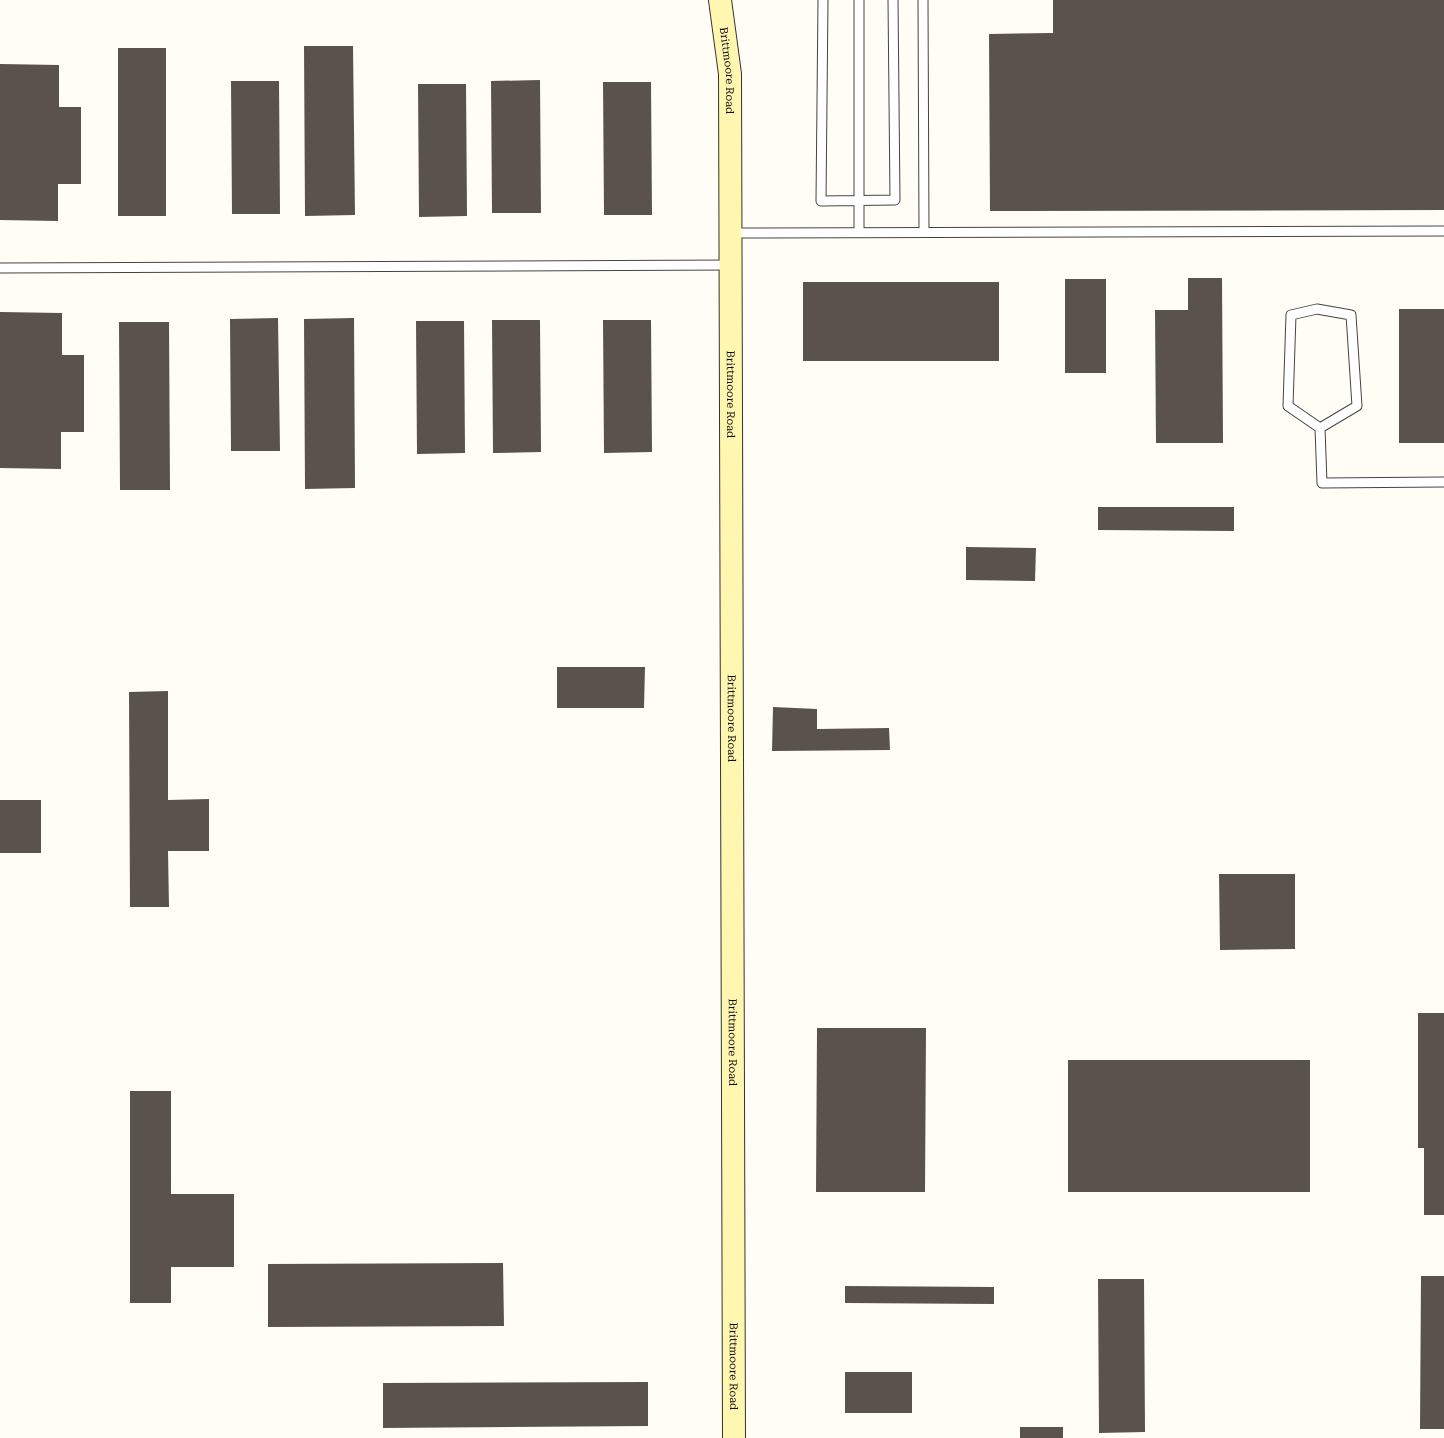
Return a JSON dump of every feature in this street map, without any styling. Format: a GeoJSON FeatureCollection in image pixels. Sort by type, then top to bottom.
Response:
{"type":"FeatureCollection","features":[{"type":"Feature","properties":{"kind":"main road","name":"Brittmoore Road"},"geometry":{"type":"LineString","coordinates":[[720,0],[730,74],[734,1438]]}},
{"type":"Feature","properties":{"kind":"lane"},"geometry":{"type":"LineString","coordinates":[[823,0],[822,201],[895,200],[893,0]]}},
{"type":"Feature","properties":{"kind":"lane"},"geometry":{"type":"LineString","coordinates":[[858,0],[858,232]]}},
{"type":"Feature","properties":{"kind":"lane"},"geometry":{"type":"LineString","coordinates":[[923,0],[924,232]]}},
{"type":"Feature","properties":{"kind":"lane"},"geometry":{"type":"LineString","coordinates":[[730,233],[1444,231]]}},
{"type":"Feature","properties":{"kind":"lane"},"geometry":{"type":"LineString","coordinates":[[0,268],[730,265]]}},
{"type":"Feature","properties":{"kind":"lane"},"geometry":{"type":"LineString","coordinates":[[1317,309],[1351,315],[1357,406],[1320,428],[1288,406],[1291,315],[1317,309]]}},
{"type":"Feature","properties":{"kind":"lane"},"geometry":{"type":"LineString","coordinates":[[1320,428],[1322,483],[1444,482]]}},
{"type":"Feature","properties":{"kind":"building"},"geometry":{"type":"Polygon","coordinates":[[[1053,0],[1444,0],[1444,210],[990,211],[989,34],[1053,33],[1053,0]]]}},
{"type":"Feature","properties":{"kind":"building"},"geometry":{"type":"Polygon","coordinates":[[[304,46],[353,46],[355,215],[305,216],[304,46]]]}},
{"type":"Feature","properties":{"kind":"building"},"geometry":{"type":"Polygon","coordinates":[[[118,48],[166,48],[166,216],[118,216],[118,48]]]}},
{"type":"Feature","properties":{"kind":"building"},"geometry":{"type":"Polygon","coordinates":[[[0,64],[59,65],[59,107],[81,107],[81,184],[58,184],[58,221],[0,220],[0,64]]]}},
{"type":"Feature","properties":{"kind":"building"},"geometry":{"type":"Polygon","coordinates":[[[540,80],[541,213],[492,213],[491,81],[540,80]]]}},
{"type":"Feature","properties":{"kind":"building"},"geometry":{"type":"Polygon","coordinates":[[[231,81],[279,81],[280,214],[232,214],[231,81]]]}},
{"type":"Feature","properties":{"kind":"building"},"geometry":{"type":"Polygon","coordinates":[[[603,82],[651,82],[652,215],[604,215],[603,82]]]}},
{"type":"Feature","properties":{"kind":"building"},"geometry":{"type":"Polygon","coordinates":[[[418,84],[466,84],[467,216],[419,217],[418,84]]]}},
{"type":"Feature","properties":{"kind":"building"},"geometry":{"type":"Polygon","coordinates":[[[1188,278],[1222,278],[1223,443],[1156,443],[1155,310],[1188,310],[1188,278]]]}},
{"type":"Feature","properties":{"kind":"building"},"geometry":{"type":"Polygon","coordinates":[[[1065,279],[1106,279],[1106,373],[1065,373],[1065,279]]]}},
{"type":"Feature","properties":{"kind":"building"},"geometry":{"type":"Polygon","coordinates":[[[803,282],[999,282],[999,361],[803,361],[803,282]]]}},
{"type":"Feature","properties":{"kind":"building"},"geometry":{"type":"Polygon","coordinates":[[[1399,309],[1444,309],[1444,443],[1399,443],[1399,309]]]}},
{"type":"Feature","properties":{"kind":"building"},"geometry":{"type":"Polygon","coordinates":[[[0,312],[62,313],[62,355],[84,355],[84,432],[61,432],[61,469],[0,468],[0,312]]]}},
{"type":"Feature","properties":{"kind":"building"},"geometry":{"type":"Polygon","coordinates":[[[278,318],[280,451],[231,451],[230,319],[278,318]]]}},
{"type":"Feature","properties":{"kind":"building"},"geometry":{"type":"Polygon","coordinates":[[[354,318],[355,488],[305,489],[304,319],[354,318]]]}},
{"type":"Feature","properties":{"kind":"building"},"geometry":{"type":"Polygon","coordinates":[[[492,320],[540,320],[541,452],[493,453],[492,320]]]}},
{"type":"Feature","properties":{"kind":"building"},"geometry":{"type":"Polygon","coordinates":[[[603,320],[651,320],[652,452],[604,453],[603,320]]]}},
{"type":"Feature","properties":{"kind":"building"},"geometry":{"type":"Polygon","coordinates":[[[416,321],[464,321],[465,453],[417,454],[416,321]]]}},
{"type":"Feature","properties":{"kind":"building"},"geometry":{"type":"Polygon","coordinates":[[[119,322],[169,322],[170,490],[120,490],[119,322]]]}},
{"type":"Feature","properties":{"kind":"building"},"geometry":{"type":"Polygon","coordinates":[[[1098,507],[1234,507],[1234,531],[1098,530],[1098,507]]]}},
{"type":"Feature","properties":{"kind":"building"},"geometry":{"type":"Polygon","coordinates":[[[966,547],[1036,548],[1035,581],[966,580],[966,547]]]}},
{"type":"Feature","properties":{"kind":"building"},"geometry":{"type":"Polygon","coordinates":[[[557,667],[645,667],[644,708],[557,708],[557,667]]]}},
{"type":"Feature","properties":{"kind":"building"},"geometry":{"type":"Polygon","coordinates":[[[168,691],[168,800],[209,799],[209,851],[168,851],[169,907],[130,907],[129,692],[168,691]]]}},
{"type":"Feature","properties":{"kind":"building"},"geometry":{"type":"Polygon","coordinates":[[[773,707],[817,709],[817,729],[889,728],[890,750],[772,751],[773,707]]]}},
{"type":"Feature","properties":{"kind":"building"},"geometry":{"type":"Polygon","coordinates":[[[0,800],[41,800],[41,853],[0,853],[0,800]]]}},
{"type":"Feature","properties":{"kind":"building"},"geometry":{"type":"Polygon","coordinates":[[[1219,874],[1295,874],[1295,949],[1220,950],[1219,874]]]}},
{"type":"Feature","properties":{"kind":"building"},"geometry":{"type":"Polygon","coordinates":[[[1418,1013],[1444,1013],[1444,1215],[1424,1215],[1424,1148],[1418,1148],[1418,1013]]]}},
{"type":"Feature","properties":{"kind":"building"},"geometry":{"type":"Polygon","coordinates":[[[817,1028],[926,1028],[925,1192],[816,1192],[817,1028]]]}},
{"type":"Feature","properties":{"kind":"building"},"geometry":{"type":"Polygon","coordinates":[[[1068,1060],[1310,1060],[1310,1192],[1068,1192],[1068,1060]]]}},
{"type":"Feature","properties":{"kind":"building"},"geometry":{"type":"Polygon","coordinates":[[[130,1091],[171,1091],[171,1194],[234,1194],[234,1267],[171,1267],[171,1303],[130,1303],[130,1091]]]}},
{"type":"Feature","properties":{"kind":"building"},"geometry":{"type":"Polygon","coordinates":[[[503,1263],[504,1326],[268,1327],[268,1264],[503,1263]]]}},
{"type":"Feature","properties":{"kind":"building"},"geometry":{"type":"Polygon","coordinates":[[[1421,1276],[1444,1276],[1444,1429],[1420,1429],[1421,1276]]]}},
{"type":"Feature","properties":{"kind":"building"},"geometry":{"type":"Polygon","coordinates":[[[1098,1279],[1144,1279],[1145,1432],[1099,1433],[1098,1279]]]}},
{"type":"Feature","properties":{"kind":"building"},"geometry":{"type":"Polygon","coordinates":[[[845,1286],[994,1287],[994,1304],[845,1303],[845,1286]]]}},
{"type":"Feature","properties":{"kind":"building"},"geometry":{"type":"Polygon","coordinates":[[[845,1372],[912,1372],[912,1413],[845,1413],[845,1372]]]}},
{"type":"Feature","properties":{"kind":"building"},"geometry":{"type":"Polygon","coordinates":[[[648,1382],[648,1426],[383,1428],[383,1383],[648,1382]]]}},
{"type":"Feature","properties":{"kind":"building"},"geometry":{"type":"Polygon","coordinates":[[[1020,1427],[1063,1427],[1063,1438],[1020,1438],[1020,1427]]]}}]}
